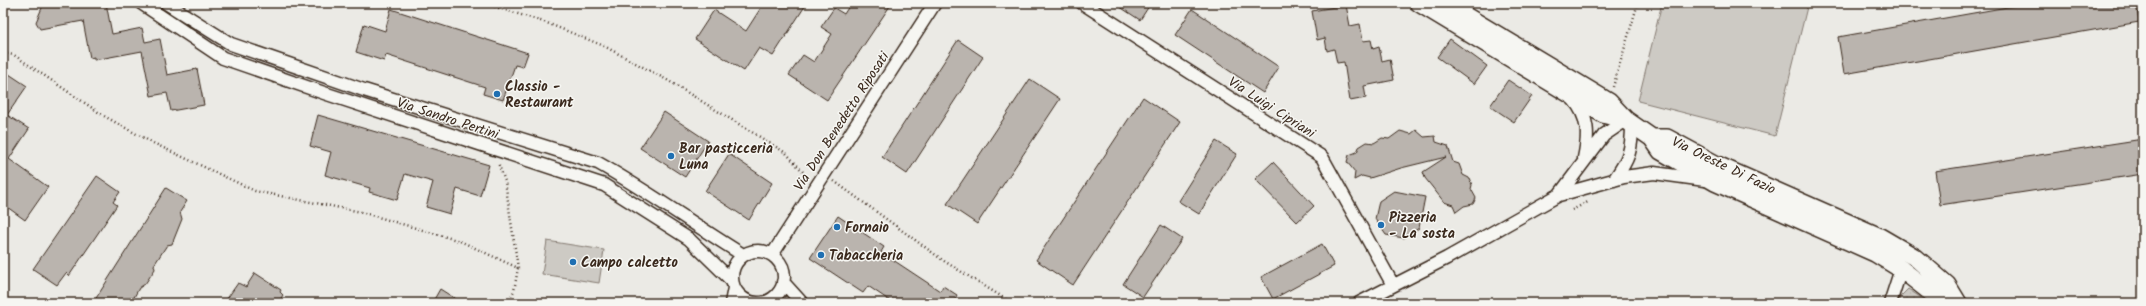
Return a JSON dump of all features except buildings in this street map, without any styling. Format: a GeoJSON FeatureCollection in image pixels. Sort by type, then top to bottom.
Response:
{"type":"FeatureCollection","features":[{"type":"Feature","properties":{"kind":"street","name":"Via Sandro Pertini"},"geometry":{"type":"LineString","coordinates":[[141,3],[223,58],[324,93],[604,185],[690,239],[733,284]]}},
{"type":"Feature","properties":{"kind":"street","name":"Via Sandro Pertini"},"geometry":{"type":"LineString","coordinates":[[166,3],[231,44],[364,90],[598,162],[628,179],[696,226],[743,255]]}},
{"type":"Feature","properties":{"kind":"street","name":"Via Don Benedetto Riposati"},"geometry":{"type":"LineString","coordinates":[[772,255],[935,3]]}},
{"type":"Feature","properties":{"kind":"street","name":"Via Luigi Cipriani"},"geometry":{"type":"LineString","coordinates":[[1082,3],[1322,157],[1394,285]]}},
{"type":"Feature","properties":{"kind":"street"},"geometry":{"type":"LineString","coordinates":[[1419,3],[1566,90],[1603,114],[1629,122]]}},
{"type":"Feature","properties":{"kind":"street"},"geometry":{"type":"LineString","coordinates":[[1444,3],[1609,102],[1629,122],[1652,138]]}},
{"type":"Feature","properties":{"kind":"street"},"geometry":{"type":"LineString","coordinates":[[1566,90],[1581,108],[1588,127],[1588,139],[1583,161]]}},
{"type":"Feature","properties":{"kind":"street"},"geometry":{"type":"LineString","coordinates":[[1559,195],[1604,135],[1629,122]]}},
{"type":"Feature","properties":{"kind":"street"},"geometry":{"type":"LineString","coordinates":[[1614,180],[1626,163],[1632,146],[1629,122]]}},
{"type":"Feature","properties":{"kind":"street","name":"Via Oreste Di Fazio"},"geometry":{"type":"LineString","coordinates":[[1652,138],[1661,151],[1715,182],[1875,253],[1901,270],[1938,298],[1950,303]]}},
{"type":"Feature","properties":{"kind":"street","name":"Via Oreste Di Fazio"},"geometry":{"type":"LineString","coordinates":[[1652,138],[1667,138],[1717,165],[1880,237],[1921,262],[1947,285],[1958,303]]}},
{"type":"Feature","properties":{"kind":"street"},"geometry":{"type":"LineString","coordinates":[[1359,303],[1559,195],[1614,180],[1654,173],[1715,182]]}},
{"type":"Feature","properties":{"kind":"street"},"geometry":{"type":"LineString","coordinates":[[731,303],[734,266],[743,255],[758,250],[772,255],[782,267],[783,282],[773,302],[753,303],[745,300],[733,284]]}},
{"type":"Feature","properties":{"kind":"street"},"geometry":{"type":"LineString","coordinates":[[1890,303],[1901,270]]}},
{"type":"Feature","properties":{"kind":"street"},"geometry":{"type":"LineString","coordinates":[[783,282],[802,303]]}},
{"type":"Feature","properties":{"kind":"path"},"geometry":{"type":"LineString","coordinates":[[483,3],[547,23],[604,46],[667,80],[786,153],[805,174]]}},
{"type":"Feature","properties":{"kind":"path"},"geometry":{"type":"LineString","coordinates":[[1609,102],[1638,3]]}},
{"type":"Feature","properties":{"kind":"path"},"geometry":{"type":"LineString","coordinates":[[3,53],[14,55],[110,120],[151,142],[255,191],[361,212],[460,241],[518,268]]}},
{"type":"Feature","properties":{"kind":"path"},"geometry":{"type":"LineString","coordinates":[[492,148],[506,182],[518,268],[514,291],[507,303]]}},
{"type":"Feature","properties":{"kind":"path"},"geometry":{"type":"LineString","coordinates":[[824,174],[944,261],[1012,303]]}},
{"type":"Feature","properties":{"kind":"shaded area"},"geometry":{"type":"Polygon","coordinates":[[[1662,3],[1808,3],[1775,136],[1638,101],[1662,3]]]}},
{"type":"Feature","properties":{"kind":"shaded area","name":"Campo calcetto"},"geometry":{"type":"Polygon","coordinates":[[[547,241],[604,250],[599,283],[542,274],[547,241]]]}},
{"type":"Feature","properties":{"kind":"shaded area"},"geometry":{"type":"Polygon","coordinates":[[[1908,289],[1929,303],[1898,303],[1900,297],[1908,289]]]}},
{"type":"Feature","properties":{"kind":"place","name":"Classio - Restaurant"},"geometry":{"type":"Point","coordinates":[497,94]}},
{"type":"Feature","properties":{"kind":"place","name":"Bar pasticceria Luna"},"geometry":{"type":"Point","coordinates":[671,156]}},
{"type":"Feature","properties":{"kind":"place","name":"Pizzeria - La sosta"},"geometry":{"type":"Point","coordinates":[1381,225]}},
{"type":"Feature","properties":{"kind":"place","name":"Fornaio"},"geometry":{"type":"Point","coordinates":[837,227]}},
{"type":"Feature","properties":{"kind":"place","name":"Tabaccheria"},"geometry":{"type":"Point","coordinates":[821,255]}},
{"type":"Feature","properties":{"kind":"place","name":"Campo calcetto"},"geometry":{"type":"Point","coordinates":[573,262]}}]}
